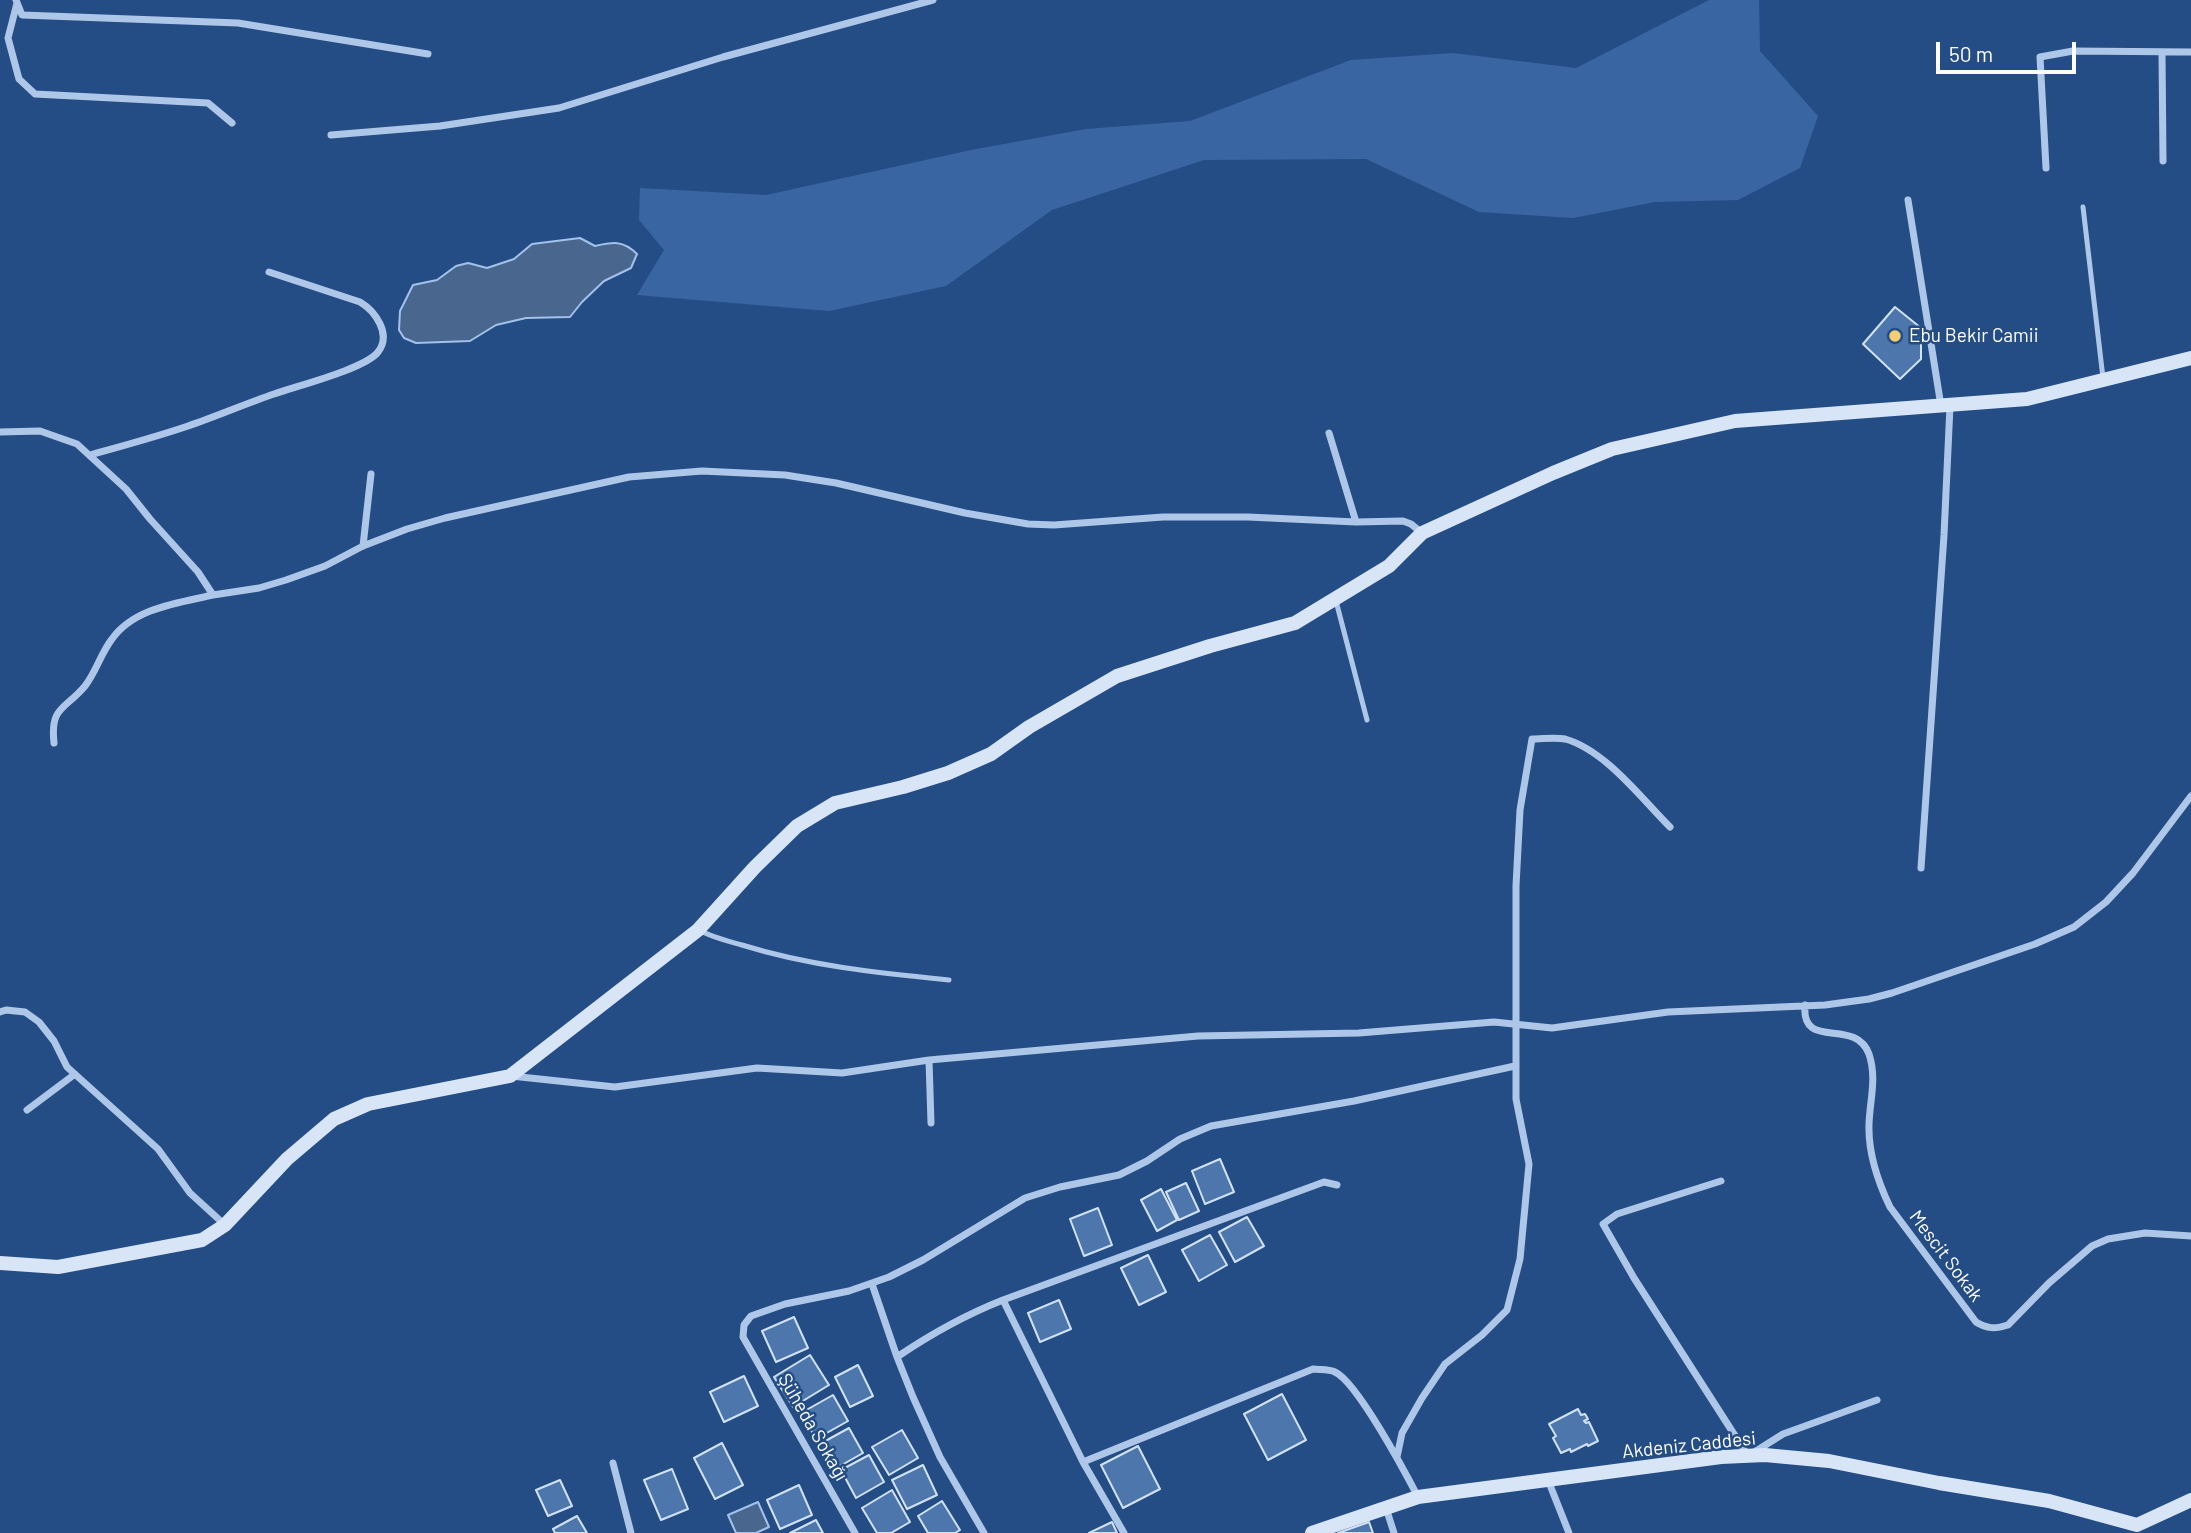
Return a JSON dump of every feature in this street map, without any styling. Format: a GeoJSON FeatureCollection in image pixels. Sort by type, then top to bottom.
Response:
{"type":"FeatureCollection","features":[{"type":"Feature","properties":{"kind":"street"},"geometry":{"type":"LineString","coordinates":[[331,135],[440,126],[559,108],[723,57],[933,0]]}},
{"type":"Feature","properties":{"kind":"street"},"geometry":{"type":"LineString","coordinates":[[17,1],[22,15],[238,23],[428,54]]}},
{"type":"Feature","properties":{"kind":"street"},"geometry":{"type":"LineString","coordinates":[[17,1],[8,38],[19,79],[36,94],[208,103],[232,123]]}},
{"type":"Feature","properties":{"kind":"street"},"geometry":{"type":"LineString","coordinates":[[2046,168],[2040,57],[2073,51],[2191,52]]}},
{"type":"Feature","properties":{"kind":"street"},"geometry":{"type":"LineString","coordinates":[[2162,52],[2163,161]]}},
{"type":"Feature","properties":{"kind":"street"},"geometry":{"type":"LineString","coordinates":[[1908,200],[1946,406],[1944,535],[1920,868]]}},
{"type":"Feature","properties":{"kind":"street"},"geometry":{"type":"LineString","coordinates":[[90,455],[184,427],[320,380],[378,353],[383,335],[380,324],[368,307],[269,271]]}},
{"type":"Feature","properties":{"kind":"street"},"geometry":{"type":"LineString","coordinates":[[510,1076],[698,930],[755,867],[797,826],[835,803],[948,773],[991,754],[1028,727],[1117,676],[1210,646],[1295,623],[1389,566],[1422,533],[1553,473],[1612,449],[1735,421],[2027,399],[2191,358]]}},
{"type":"Feature","properties":{"kind":"street"},"geometry":{"type":"LineString","coordinates":[[0,432],[40,431],[77,444],[127,489],[198,572],[213,595]]}},
{"type":"Feature","properties":{"kind":"street"},"geometry":{"type":"LineString","coordinates":[[1329,433],[1356,522]]}},
{"type":"Feature","properties":{"kind":"street"},"geometry":{"type":"LineString","coordinates":[[54,743],[52,729],[55,716],[88,682],[113,637],[124,625],[142,614],[213,595],[259,588],[286,580],[407,529],[629,477],[702,471],[785,475],[836,483],[965,513],[1028,524],[1054,525],[1210,516],[1356,522],[1403,521],[1422,533]]}},
{"type":"Feature","properties":{"kind":"street"},"geometry":{"type":"LineString","coordinates":[[363,546],[371,474]]}},
{"type":"Feature","properties":{"kind":"street"},"geometry":{"type":"LineString","coordinates":[[1397,1457],[1402,1433],[1445,1364],[1482,1335],[1507,1310],[1520,1259],[1530,1164],[1516,1099],[1516,886],[1520,810],[1532,739],[1563,738],[1589,748],[1670,827]]}},
{"type":"Feature","properties":{"kind":"street"},"geometry":{"type":"LineString","coordinates":[[0,1263],[58,1267],[202,1240],[225,1225],[287,1159],[334,1119],[368,1104],[510,1076],[615,1087],[757,1068],[842,1073],[929,1060],[1198,1036],[1359,1033],[1494,1022],[1552,1028],[1668,1012],[1845,1003],[1892,993],[2035,944],[2074,927],[2106,902],[2133,873],[2191,796]]}},
{"type":"Feature","properties":{"kind":"street","name":"Mescit Sokak"},"geometry":{"type":"LineString","coordinates":[[1805,1005],[1806,1019],[1815,1029],[1851,1035],[1865,1045],[1874,1071],[1869,1124],[1870,1147],[1881,1188],[1889,1207],[1976,1322],[1998,1328],[2008,1325],[2049,1283],[2092,1246],[2118,1237],[2145,1233],[2191,1236]]}},
{"type":"Feature","properties":{"kind":"street"},"geometry":{"type":"LineString","coordinates":[[0,1012],[24,1012],[39,1022],[54,1041],[67,1066],[158,1149],[190,1193],[225,1225]]}},
{"type":"Feature","properties":{"kind":"street"},"geometry":{"type":"LineString","coordinates":[[929,1060],[931,1123]]}},
{"type":"Feature","properties":{"kind":"street"},"geometry":{"type":"LineString","coordinates":[[984,1533],[940,1457],[897,1357],[872,1284],[923,1260],[1025,1198],[1060,1186],[1119,1175],[1188,1135],[1211,1126],[1354,1101],[1515,1066]]}},
{"type":"Feature","properties":{"kind":"street"},"geometry":{"type":"LineString","coordinates":[[27,1110],[75,1074]]}},
{"type":"Feature","properties":{"kind":"street"},"geometry":{"type":"LineString","coordinates":[[1721,1181],[1617,1214],[1603,1224],[1634,1278],[1748,1456],[1783,1434],[1877,1400]]}},
{"type":"Feature","properties":{"kind":"street"},"geometry":{"type":"LineString","coordinates":[[897,1357],[961,1318],[1003,1300],[1324,1182],[1337,1185]]}},
{"type":"Feature","properties":{"kind":"street","name":"Şüheda Sokağı"},"geometry":{"type":"LineString","coordinates":[[855,1533],[743,1336],[744,1325],[751,1316],[785,1304],[872,1284]]}},
{"type":"Feature","properties":{"kind":"street"},"geometry":{"type":"LineString","coordinates":[[1003,1300],[1083,1462],[1124,1533]]}},
{"type":"Feature","properties":{"kind":"street"},"geometry":{"type":"LineString","coordinates":[[1083,1462],[1313,1369],[1335,1372],[1353,1389],[1397,1457],[1418,1497]]}},
{"type":"Feature","properties":{"kind":"street","name":"Akdeniz Caddesi"},"geometry":{"type":"LineString","coordinates":[[1312,1533],[1418,1497],[1721,1457],[1765,1455],[1829,1461],[2049,1501],[2133,1529],[2191,1500]]}},
{"type":"Feature","properties":{"kind":"street"},"geometry":{"type":"LineString","coordinates":[[613,1463],[631,1533]]}},
{"type":"Feature","properties":{"kind":"street"},"geometry":{"type":"LineString","coordinates":[[1548,1480],[1569,1533]]}},
{"type":"Feature","properties":{"kind":"street"},"geometry":{"type":"LineString","coordinates":[[1386,1508],[1394,1533]]}},
{"type":"Feature","properties":{"kind":"lane"},"geometry":{"type":"LineString","coordinates":[[2083,207],[2103,381]]}},
{"type":"Feature","properties":{"kind":"lane"},"geometry":{"type":"LineString","coordinates":[[1335,598],[1367,720]]}},
{"type":"Feature","properties":{"kind":"lane"},"geometry":{"type":"LineString","coordinates":[[698,930],[815,964],[949,980]]}},
{"type":"Feature","properties":{"kind":"shaded area"},"geometry":{"type":"Polygon","coordinates":[[[1709,0],[1759,0],[1760,51],[1818,116],[1800,168],[1738,200],[1655,202],[1573,218],[1479,212],[1366,159],[1204,160],[1052,210],[946,286],[829,311],[637,295],[664,250],[639,220],[640,188],[766,195],[971,150],[1086,129],[1190,121],[1351,60],[1453,53],[1576,68],[1709,0]]]}},
{"type":"Feature","properties":{"kind":"shaded area"},"geometry":{"type":"Polygon","coordinates":[[[580,238],[595,246],[622,244],[637,254],[631,268],[604,281],[570,317],[526,318],[496,325],[470,341],[416,343],[404,338],[399,330],[400,311],[413,285],[437,280],[456,266],[468,263],[487,268],[514,259],[532,244],[580,238]]]}},
{"type":"Feature","properties":{"kind":"shaded area"},"geometry":{"type":"Polygon","coordinates":[[[758,1502],[769,1527],[756,1533],[736,1533],[728,1515],[758,1502]]]}},
{"type":"Feature","properties":{"kind":"building","name":"Ebu Bekir Camii"},"geometry":{"type":"Polygon","coordinates":[[[1895,307],[1921,328],[1921,359],[1900,379],[1863,344],[1895,307]]]}},
{"type":"Feature","properties":{"kind":"building"},"geometry":{"type":"Polygon","coordinates":[[[1220,1159],[1234,1192],[1205,1204],[1192,1171],[1220,1159]]]}},
{"type":"Feature","properties":{"kind":"building"},"geometry":{"type":"Polygon","coordinates":[[[1186,1183],[1199,1211],[1179,1220],[1166,1192],[1186,1183]]]}},
{"type":"Feature","properties":{"kind":"building"},"geometry":{"type":"Polygon","coordinates":[[[1161,1189],[1177,1220],[1157,1231],[1141,1200],[1161,1189]]]}},
{"type":"Feature","properties":{"kind":"building"},"geometry":{"type":"Polygon","coordinates":[[[1098,1208],[1112,1245],[1084,1256],[1070,1219],[1098,1208]]]}},
{"type":"Feature","properties":{"kind":"building"},"geometry":{"type":"Polygon","coordinates":[[[1247,1217],[1264,1246],[1235,1262],[1219,1232],[1247,1217]]]}},
{"type":"Feature","properties":{"kind":"building"},"geometry":{"type":"Polygon","coordinates":[[[1210,1235],[1227,1265],[1199,1281],[1182,1250],[1210,1235]]]}},
{"type":"Feature","properties":{"kind":"building"},"geometry":{"type":"Polygon","coordinates":[[[1148,1255],[1166,1292],[1139,1305],[1121,1268],[1148,1255]]]}},
{"type":"Feature","properties":{"kind":"building"},"geometry":{"type":"Polygon","coordinates":[[[1059,1300],[1071,1329],[1040,1342],[1028,1313],[1059,1300]]]}},
{"type":"Feature","properties":{"kind":"building"},"geometry":{"type":"Polygon","coordinates":[[[794,1317],[808,1348],[776,1362],[762,1331],[794,1317]]]}},
{"type":"Feature","properties":{"kind":"building"},"geometry":{"type":"Polygon","coordinates":[[[810,1355],[829,1385],[793,1407],[774,1377],[810,1355]]]}},
{"type":"Feature","properties":{"kind":"building"},"geometry":{"type":"Polygon","coordinates":[[[858,1365],[873,1396],[850,1407],[835,1377],[858,1365]]]}},
{"type":"Feature","properties":{"kind":"building"},"geometry":{"type":"Polygon","coordinates":[[[744,1376],[758,1406],[724,1422],[710,1392],[744,1376]]]}},
{"type":"Feature","properties":{"kind":"building"},"geometry":{"type":"Polygon","coordinates":[[[1282,1394],[1306,1440],[1268,1460],[1244,1414],[1282,1394]]]}},
{"type":"Feature","properties":{"kind":"building"},"geometry":{"type":"Polygon","coordinates":[[[833,1395],[848,1421],[816,1439],[801,1413],[833,1395]]]}},
{"type":"Feature","properties":{"kind":"building"},"geometry":{"type":"Polygon","coordinates":[[[1578,1409],[1581,1415],[1585,1414],[1588,1419],[1584,1421],[1589,1422],[1598,1441],[1571,1452],[1570,1449],[1561,1453],[1549,1424],[1578,1409]]]}},
{"type":"Feature","properties":{"kind":"building"},"geometry":{"type":"Polygon","coordinates":[[[849,1428],[863,1453],[833,1470],[818,1445],[849,1428]]]}},
{"type":"Feature","properties":{"kind":"building"},"geometry":{"type":"Polygon","coordinates":[[[902,1430],[918,1458],[889,1475],[872,1447],[902,1430]]]}},
{"type":"Feature","properties":{"kind":"building"},"geometry":{"type":"Polygon","coordinates":[[[722,1443],[743,1485],[715,1499],[694,1458],[722,1443]]]}},
{"type":"Feature","properties":{"kind":"building"},"geometry":{"type":"Polygon","coordinates":[[[1138,1446],[1160,1489],[1123,1508],[1101,1465],[1138,1446]]]}},
{"type":"Feature","properties":{"kind":"building"},"geometry":{"type":"Polygon","coordinates":[[[869,1455],[884,1482],[856,1498],[841,1470],[869,1455]]]}},
{"type":"Feature","properties":{"kind":"building"},"geometry":{"type":"Polygon","coordinates":[[[923,1465],[937,1495],[907,1509],[892,1480],[923,1465]]]}},
{"type":"Feature","properties":{"kind":"building"},"geometry":{"type":"Polygon","coordinates":[[[672,1469],[688,1509],[661,1520],[644,1480],[672,1469]]]}},
{"type":"Feature","properties":{"kind":"building"},"geometry":{"type":"Polygon","coordinates":[[[560,1480],[572,1506],[548,1516],[536,1490],[560,1480]]]}},
{"type":"Feature","properties":{"kind":"building"},"geometry":{"type":"Polygon","coordinates":[[[799,1485],[812,1515],[780,1529],[767,1500],[799,1485]]]}},
{"type":"Feature","properties":{"kind":"building"},"geometry":{"type":"Polygon","coordinates":[[[892,1490],[910,1522],[891,1533],[877,1533],[862,1508],[892,1490]]]}},
{"type":"Feature","properties":{"kind":"building"},"geometry":{"type":"Polygon","coordinates":[[[942,1501],[960,1530],[955,1533],[928,1533],[918,1516],[942,1501]]]}},
{"type":"Feature","properties":{"kind":"building"},"geometry":{"type":"Polygon","coordinates":[[[577,1516],[587,1533],[555,1533],[553,1529],[577,1516]]]}},
{"type":"Feature","properties":{"kind":"building"},"geometry":{"type":"Polygon","coordinates":[[[816,1520],[823,1533],[790,1533],[816,1520]]]}},
{"type":"Feature","properties":{"kind":"building"},"geometry":{"type":"Polygon","coordinates":[[[1112,1522],[1117,1533],[1089,1533],[1112,1522]]]}},
{"type":"Feature","properties":{"kind":"building"},"geometry":{"type":"Polygon","coordinates":[[[1369,1522],[1373,1533],[1338,1533],[1369,1522]]]}},
{"type":"Feature","properties":{"kind":"place","name":"Ebu Bekir Camii"},"geometry":{"type":"Point","coordinates":[1895,336]}}]}
